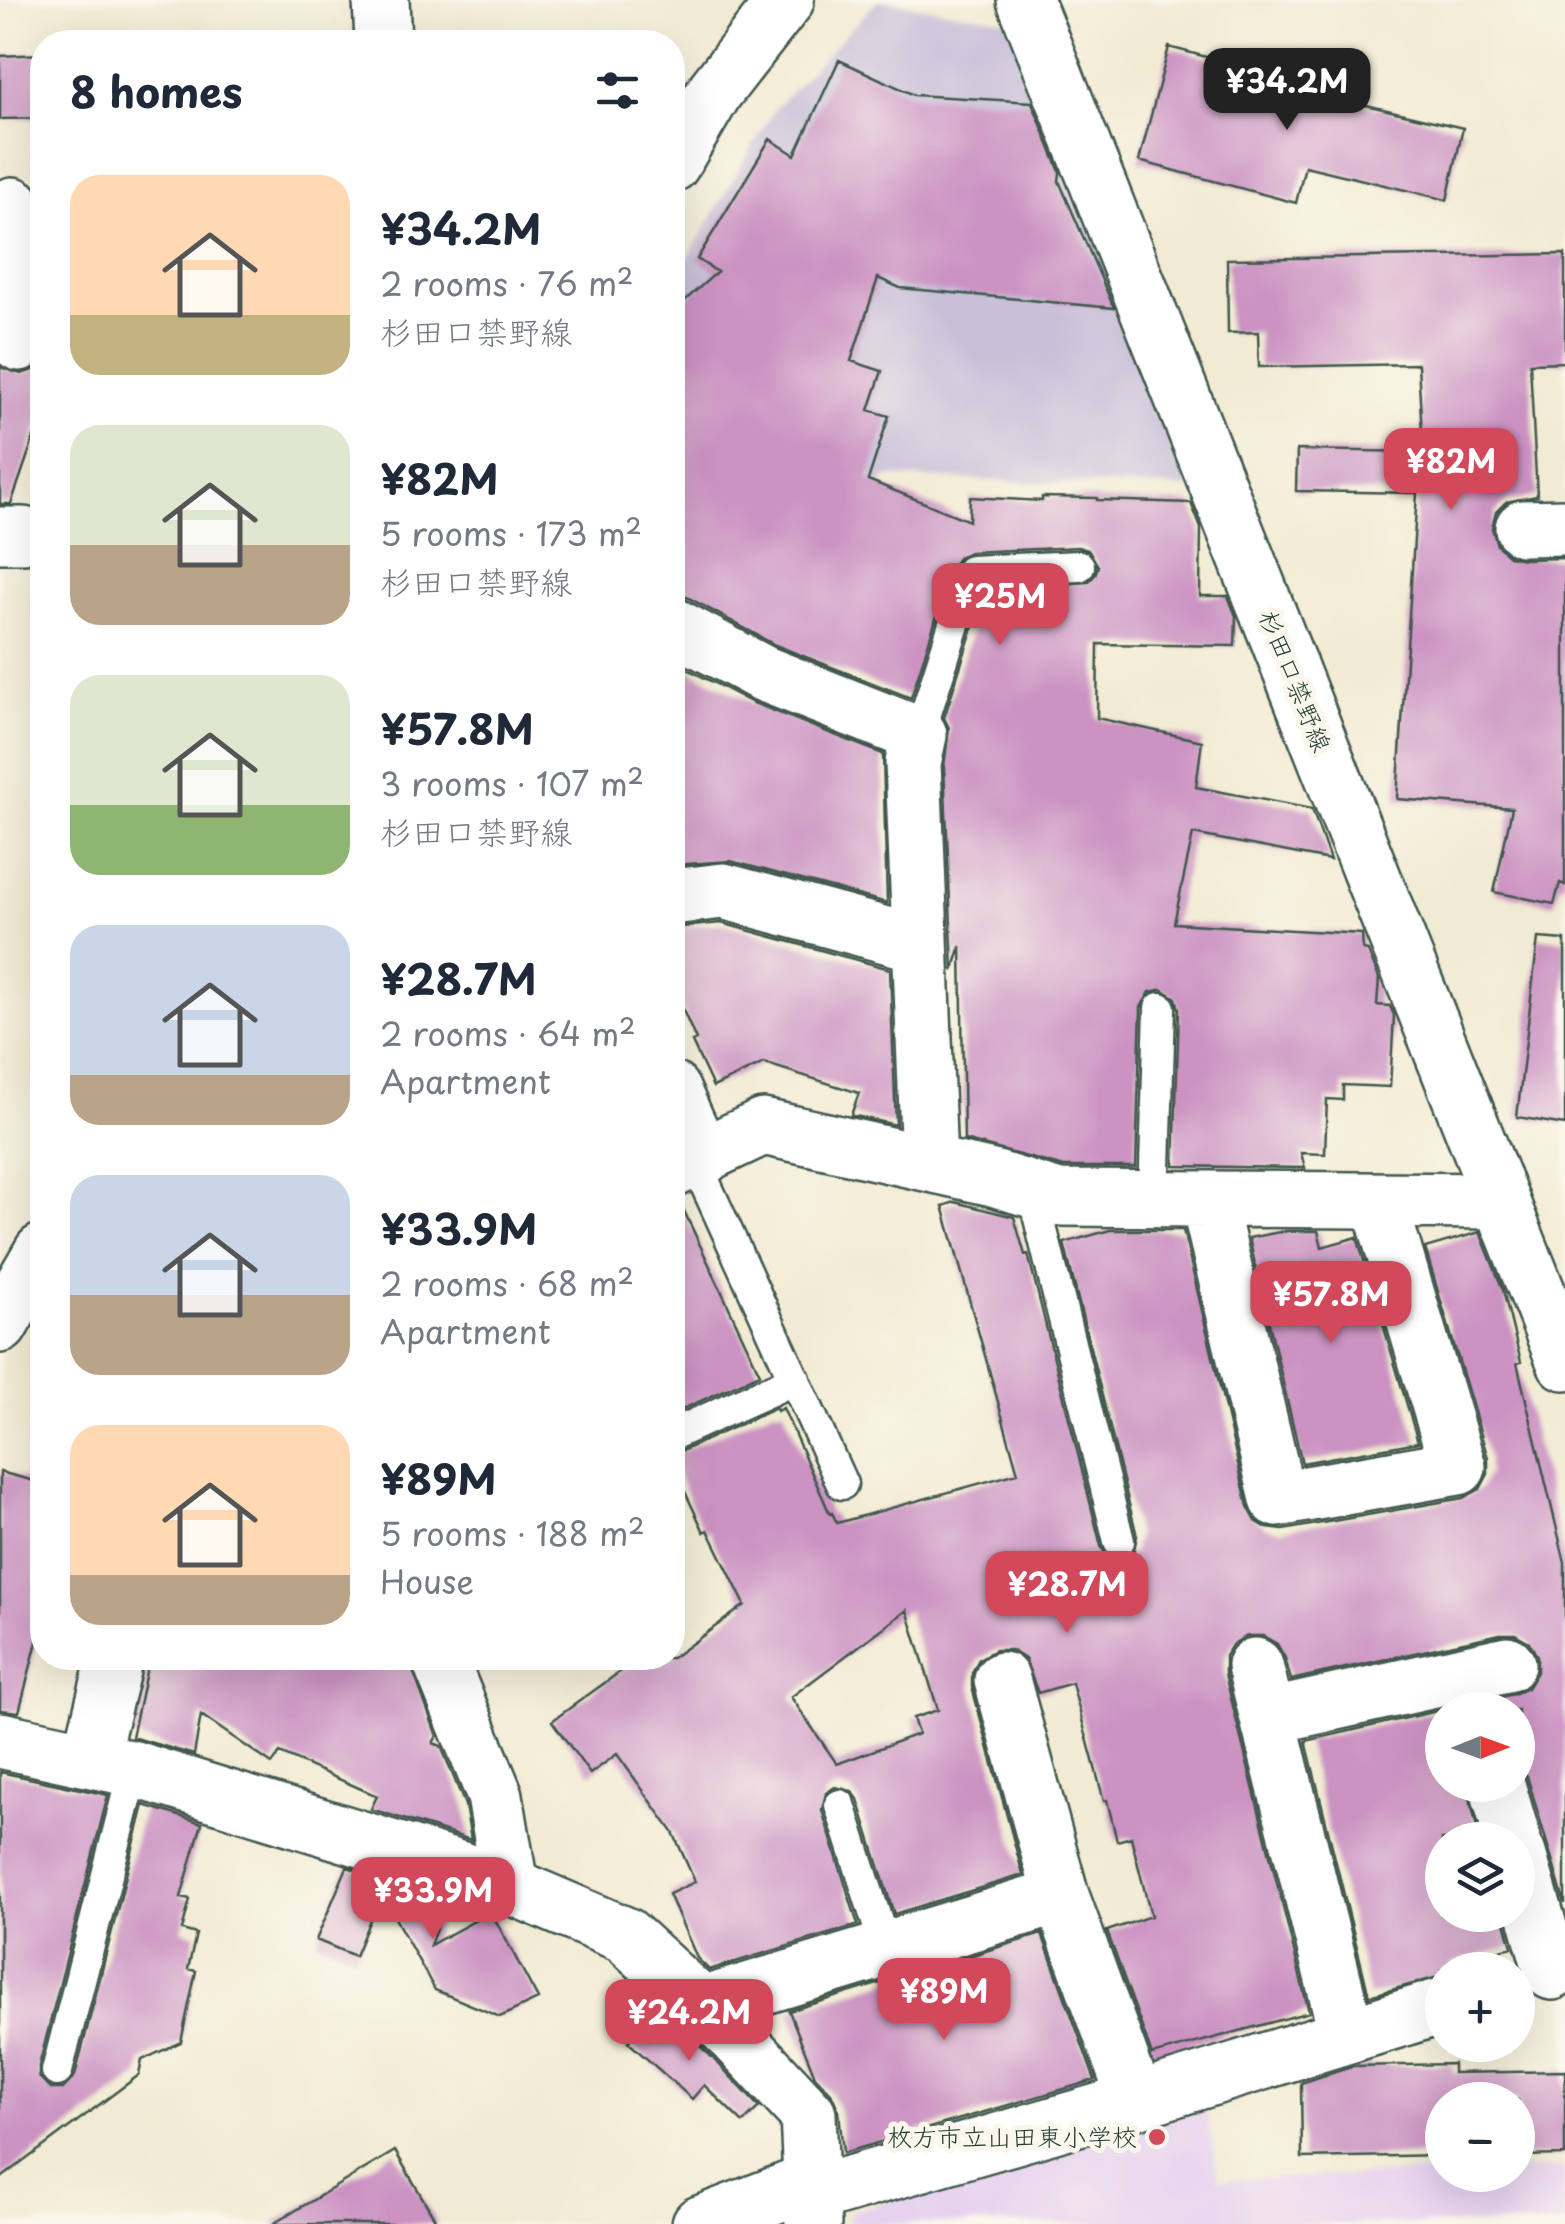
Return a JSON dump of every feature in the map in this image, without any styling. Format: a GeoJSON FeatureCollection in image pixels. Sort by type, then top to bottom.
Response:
{"type":"FeatureCollection","features":[{"type":"Feature","properties":{"kind":"street"},"geometry":{"type":"LineString","coordinates":[[381,0],[382,30]]}},
{"type":"Feature","properties":{"kind":"street"},"geometry":{"type":"LineString","coordinates":[[685,142],[715,91],[786,0]]}},
{"type":"Feature","properties":{"kind":"street","name":"杉田口禁野線"},"geometry":{"type":"LineString","coordinates":[[1026,0],[1500,1202],[1564,1354]]}},
{"type":"Feature","properties":{"kind":"street"},"geometry":{"type":"LineString","coordinates":[[14,206],[30,289],[19,343]]}},
{"type":"Feature","properties":{"kind":"street"},"geometry":{"type":"LineString","coordinates":[[685,632],[762,673],[919,736],[913,763],[929,1163]]}},
{"type":"Feature","properties":{"kind":"street"},"geometry":{"type":"LineString","coordinates":[[685,895],[723,891],[919,944]]}},
{"type":"Feature","properties":{"kind":"street"},"geometry":{"type":"LineString","coordinates":[[690,1163],[763,1126],[837,1146],[929,1163],[1059,1198],[1500,1202]]}},
{"type":"Feature","properties":{"kind":"street"},"geometry":{"type":"LineString","coordinates":[[1181,1200],[1278,1499],[1458,1467],[1379,1202]]}},
{"type":"Feature","properties":{"kind":"street"},"geometry":{"type":"LineString","coordinates":[[0,1325],[30,1273]]}},
{"type":"Feature","properties":{"kind":"street"},"geometry":{"type":"LineString","coordinates":[[111,1764],[115,1670]]}},
{"type":"Feature","properties":{"kind":"street"},"geometry":{"type":"LineString","coordinates":[[443,1670],[495,1796],[510,1886]]}},
{"type":"Feature","properties":{"kind":"street"},"geometry":{"type":"LineString","coordinates":[[1002,1680],[1061,1896],[1136,2101]]}},
{"type":"Feature","properties":{"kind":"street"},"geometry":{"type":"LineString","coordinates":[[1347,2035],[1261,1691],[1482,1683]]}},
{"type":"Feature","properties":{"kind":"street"},"geometry":{"type":"LineString","coordinates":[[0,1740],[111,1764],[510,1886],[625,1935],[702,2006],[808,2114],[813,2200]]}},
{"type":"Feature","properties":{"kind":"street"},"geometry":{"type":"LineString","coordinates":[[702,2006],[1061,1896]]}},
{"type":"Feature","properties":{"kind":"street"},"geometry":{"type":"LineString","coordinates":[[1535,1929],[1545,1973]]}},
{"type":"Feature","properties":{"kind":"street"},"geometry":{"type":"LineString","coordinates":[[700,2224],[813,2200],[1425,2011]]}},
{"type":"Feature","properties":{"kind":"lane"},"geometry":{"type":"LineString","coordinates":[[919,736],[971,571],[1079,566]]}},
{"type":"Feature","properties":{"kind":"lane"},"geometry":{"type":"LineString","coordinates":[[1160,1008],[1181,1200]]}},
{"type":"Feature","properties":{"kind":"lane"},"geometry":{"type":"LineString","coordinates":[[690,1163],[842,1484]]}},
{"type":"Feature","properties":{"kind":"lane"},"geometry":{"type":"LineString","coordinates":[[1032,1190],[1119,1541]]}},
{"type":"Feature","properties":{"kind":"lane"},"geometry":{"type":"LineString","coordinates":[[685,1429],[794,1380]]}},
{"type":"Feature","properties":{"kind":"lane"},"geometry":{"type":"LineString","coordinates":[[57,2071],[111,1764]]}},
{"type":"Feature","properties":{"kind":"lane"},"geometry":{"type":"LineString","coordinates":[[840,1805],[886,1950]]}},
{"type":"Feature","properties":{"kind":"shaded area"},"geometry":{"type":"Polygon","coordinates":[[[878,0],[1013,21],[1198,488],[886,477],[852,540],[685,472],[685,263],[773,111],[878,0]]]}},
{"type":"Feature","properties":{"kind":"shaded area","name":"枚方市立山田東小学校"},"geometry":{"type":"Polygon","coordinates":[[[1206,2107],[1219,2180],[1425,2173],[1425,2192],[1535,2192],[1535,2169],[1565,2168],[1565,2224],[848,2224],[851,2212],[1206,2107]]]}},
{"type":"Feature","properties":{"kind":"building"},"geometry":{"type":"Polygon","coordinates":[[[1169,47],[1326,89],[1324,95],[1463,128],[1447,200],[1305,166],[1296,203],[1139,161],[1169,47]]]}},
{"type":"Feature","properties":{"kind":"building"},"geometry":{"type":"Polygon","coordinates":[[[30,55],[30,118],[0,119],[0,56],[30,55]]]}},
{"type":"Feature","properties":{"kind":"building"},"geometry":{"type":"Polygon","coordinates":[[[839,60],[914,95],[1032,102],[1060,172],[1059,181],[1114,308],[900,288],[878,278],[851,361],[882,371],[869,410],[889,416],[868,480],[969,521],[970,497],[1191,503],[1201,528],[1200,596],[1228,596],[1236,616],[1235,646],[1098,644],[1097,718],[1202,741],[1196,787],[1312,809],[1330,860],[1193,834],[1174,923],[1362,934],[1363,950],[1368,951],[1379,978],[1377,1005],[1390,1006],[1394,1015],[1390,1087],[1343,1085],[1343,1100],[1327,1099],[1325,1154],[1301,1153],[1305,1168],[1174,1166],[1179,1009],[1176,998],[1162,989],[1150,992],[1141,1007],[1136,1167],[1064,1167],[964,1140],[961,946],[953,971],[944,766],[949,728],[944,718],[985,589],[1088,582],[1098,566],[1088,550],[1078,547],[970,552],[959,557],[953,565],[911,698],[775,645],[685,597],[685,300],[717,272],[697,259],[770,139],[795,155],[839,60]]]}},
{"type":"Feature","properties":{"kind":"building"},"geometry":{"type":"Polygon","coordinates":[[[1565,254],[1565,362],[1530,363],[1537,496],[1506,502],[1496,512],[1492,528],[1497,545],[1509,556],[1565,558],[1565,885],[1560,883],[1554,904],[1494,892],[1512,808],[1397,799],[1417,493],[1296,491],[1297,450],[1423,452],[1418,364],[1259,367],[1258,332],[1228,333],[1227,259],[1565,254]]]}},
{"type":"Feature","properties":{"kind":"building"},"geometry":{"type":"Polygon","coordinates":[[[0,367],[21,374],[30,371],[30,449],[11,504],[0,504],[0,367]]]}},
{"type":"Feature","properties":{"kind":"building"},"geometry":{"type":"Polygon","coordinates":[[[685,668],[751,702],[883,754],[887,903],[731,861],[685,864],[685,668]]]}},
{"type":"Feature","properties":{"kind":"building"},"geometry":{"type":"Polygon","coordinates":[[[721,923],[890,969],[896,1125],[851,1115],[859,1093],[764,1063],[713,1087],[692,1042],[696,1040],[685,1015],[685,927],[721,923]]]}},
{"type":"Feature","properties":{"kind":"building"},"geometry":{"type":"Polygon","coordinates":[[[1538,938],[1565,940],[1565,1125],[1517,1117],[1538,938]]]}},
{"type":"Feature","properties":{"kind":"building"},"geometry":{"type":"Polygon","coordinates":[[[955,1202],[1014,1217],[1025,1255],[1028,1254],[1101,1546],[1106,1555],[1115,1559],[1133,1554],[1137,1536],[1064,1243],[1110,1230],[1183,1230],[1248,1506],[1256,1521],[1267,1528],[1283,1530],[1463,1498],[1480,1489],[1488,1474],[1488,1458],[1425,1248],[1480,1232],[1503,1290],[1565,1563],[1565,1904],[1535,1802],[1535,1692],[1518,1692],[1527,1688],[1537,1672],[1537,1656],[1529,1642],[1515,1634],[1500,1634],[1291,1680],[1277,1644],[1263,1636],[1247,1636],[1233,1644],[1225,1656],[1225,1674],[1309,2012],[1152,2055],[1107,1931],[1151,1916],[1131,1837],[1117,1841],[1072,1683],[1038,1693],[1025,1659],[1011,1650],[995,1650],[979,1659],[972,1673],[972,1687],[1023,1875],[894,1914],[858,1799],[852,1791],[835,1787],[826,1793],[822,1810],[858,1925],[709,1970],[697,1958],[669,1894],[695,1882],[673,1832],[617,1754],[590,1774],[552,1721],[622,1670],[685,1670],[685,1649],[745,1605],[685,1492],[685,1450],[783,1408],[837,1523],[1018,1473],[943,1206],[955,1202]],[[907,1610],[791,1697],[837,1764],[918,1734],[913,1718],[938,1710],[907,1610]]]}},
{"type":"Feature","properties":{"kind":"building"},"geometry":{"type":"Polygon","coordinates":[[[685,1213],[760,1374],[685,1408],[685,1213]]]}},
{"type":"Feature","properties":{"kind":"building"},"geometry":{"type":"Polygon","coordinates":[[[1285,1231],[1318,1231],[1322,1247],[1357,1237],[1418,1442],[1302,1463],[1249,1238],[1285,1231]]]}},
{"type":"Feature","properties":{"kind":"building"},"geometry":{"type":"Polygon","coordinates":[[[0,1472],[30,1480],[30,1669],[19,1712],[0,1710],[0,1472]]]}},
{"type":"Feature","properties":{"kind":"building"},"geometry":{"type":"Polygon","coordinates":[[[146,1670],[413,1670],[437,1736],[433,1743],[441,1746],[465,1805],[471,1840],[371,1809],[377,1796],[280,1753],[272,1764],[201,1715],[194,1755],[132,1737],[146,1670]]]}},
{"type":"Feature","properties":{"kind":"building"},"geometry":{"type":"Polygon","coordinates":[[[1425,1714],[1425,1802],[1471,1802],[1476,1822],[1425,1822],[1425,1932],[1508,1932],[1512,1947],[1493,1952],[1425,1952],[1425,1981],[1369,1996],[1306,1741],[1425,1714]]]}},
{"type":"Feature","properties":{"kind":"building"},"geometry":{"type":"Polygon","coordinates":[[[0,1772],[108,1795],[39,2066],[39,2077],[51,2089],[63,2089],[75,2076],[144,1805],[202,1823],[181,1897],[190,1899],[182,1930],[196,1934],[188,1969],[196,1971],[181,2042],[142,2060],[139,2075],[0,2179],[0,1772]]]}},
{"type":"Feature","properties":{"kind":"building"},"geometry":{"type":"Polygon","coordinates":[[[347,1867],[448,1898],[430,1945],[491,1912],[538,1999],[500,2017],[435,1990],[381,1893],[355,1956],[316,1940],[347,1867]]]}},
{"type":"Feature","properties":{"kind":"building"},"geometry":{"type":"Polygon","coordinates":[[[1042,1934],[1095,2080],[843,2153],[839,2111],[831,2093],[815,2076],[789,2011],[1042,1934]]]}},
{"type":"Feature","properties":{"kind":"building"},"geometry":{"type":"Polygon","coordinates":[[[658,2008],[759,2107],[743,2123],[704,2085],[692,2099],[628,2042],[658,2008]]]}},
{"type":"Feature","properties":{"kind":"building"},"geometry":{"type":"Polygon","coordinates":[[[1453,2064],[1453,2073],[1565,2071],[1565,2155],[1535,2156],[1535,2082],[1425,2082],[1425,2155],[1302,2158],[1301,2083],[1353,2066],[1453,2064]]]}},
{"type":"Feature","properties":{"kind":"building"},"geometry":{"type":"Polygon","coordinates":[[[395,2151],[438,2224],[273,2224],[395,2151]]]}},
{"type":"Feature","properties":{"kind":"place","name":"枚方市立山田東小学校"},"geometry":{"type":"Point","coordinates":[1157,2137]}}]}
